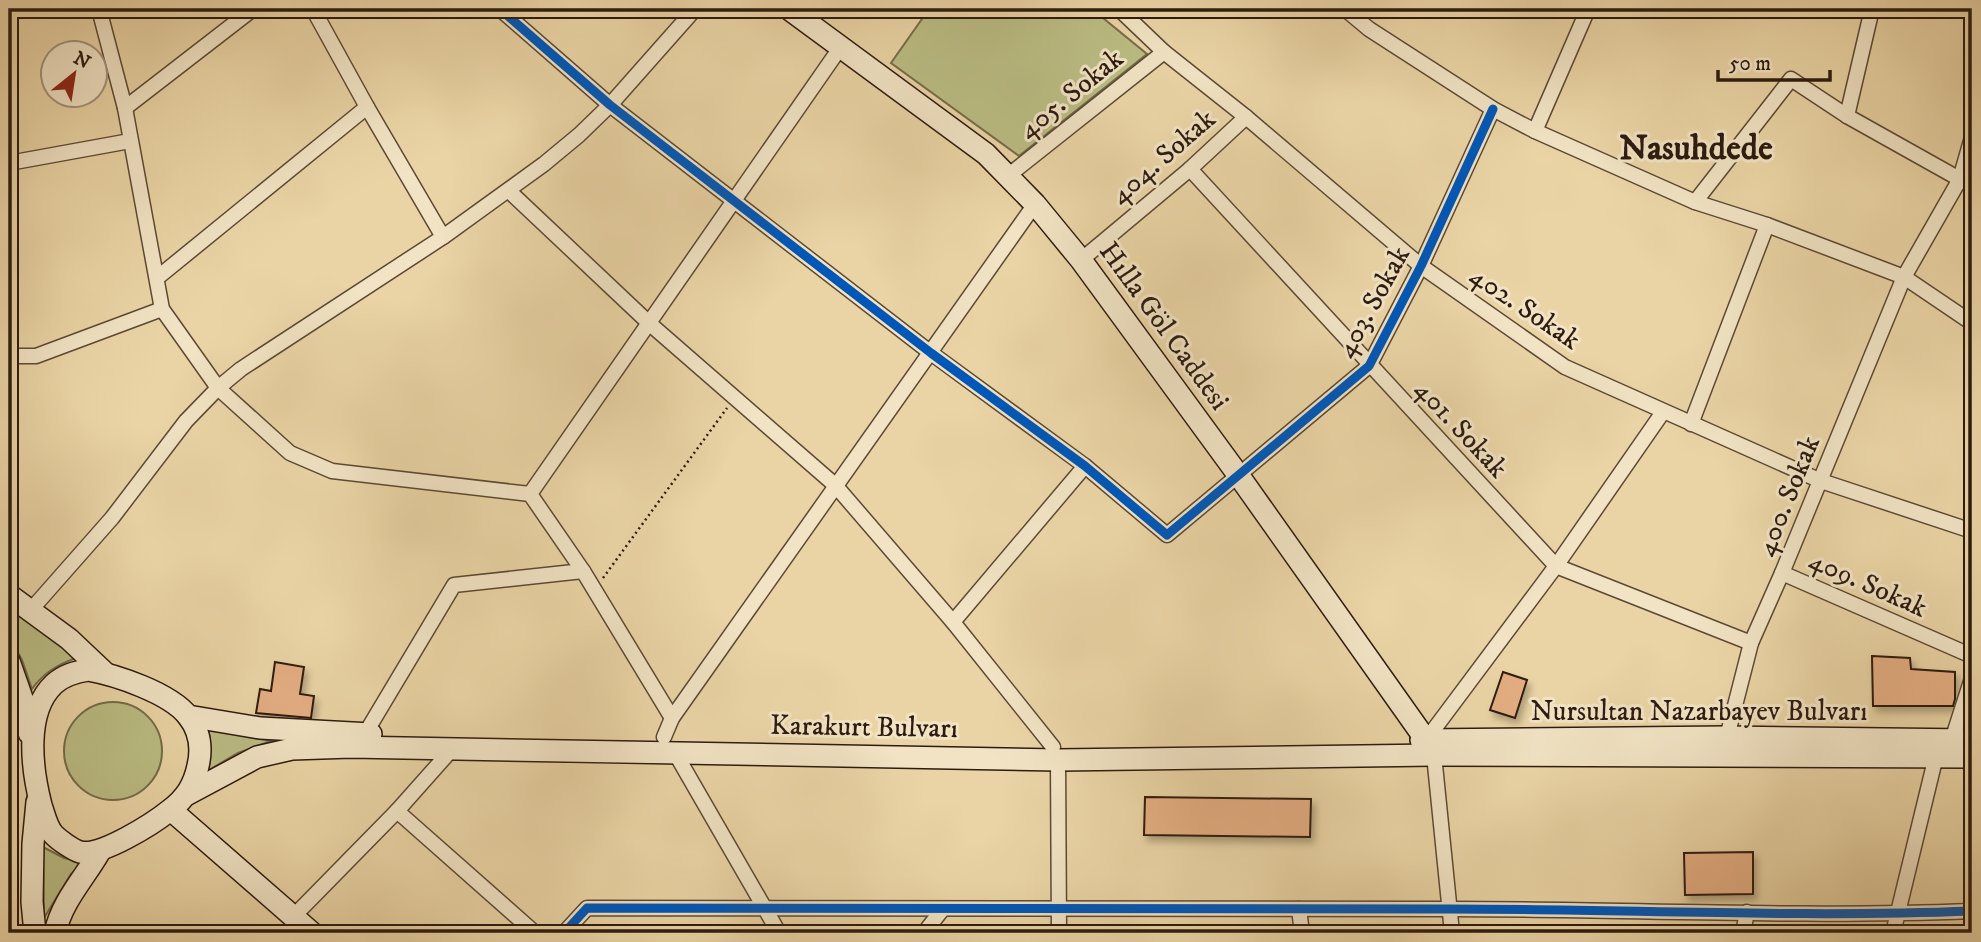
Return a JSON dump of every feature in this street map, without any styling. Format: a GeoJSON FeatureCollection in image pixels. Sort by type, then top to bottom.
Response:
{"type":"FeatureCollection","features":[{"type":"Feature","properties":{"kind":"main road","name":"Hılla Göl Caddesi"},"geometry":{"type":"LineString","coordinates":[[789,9],[962,136],[1009,175],[1035,204],[1081,260],[1238,476],[1430,748]]}},
{"type":"Feature","properties":{"kind":"main road"},"geometry":{"type":"LineString","coordinates":[[9,595],[69,639],[105,673]]}},
{"type":"Feature","properties":{"kind":"main road"},"geometry":{"type":"LineString","coordinates":[[9,661],[24,704],[37,790],[52,834],[81,852],[100,851],[171,810],[188,794],[201,754],[200,738],[188,716],[170,701],[105,673],[88,670],[69,673],[54,684],[39,710],[32,753]]}},
{"type":"Feature","properties":{"kind":"main road","name":"Karakurt Bulvarı"},"geometry":{"type":"LineString","coordinates":[[188,716],[260,728],[365,734],[670,736],[1056,754],[1430,748]]}},
{"type":"Feature","properties":{"kind":"main road","name":"Karakurt Bulvarı"},"geometry":{"type":"LineString","coordinates":[[188,794],[257,757],[292,749],[453,748],[670,736]]}},
{"type":"Feature","properties":{"kind":"main road","name":"Nursultan Nazarbayev Bulvarı"},"geometry":{"type":"LineString","coordinates":[[1430,748],[1727,737],[1962,740]]}},
{"type":"Feature","properties":{"kind":"main road","name":"Nursultan Nazarbayev Bulvarı"},"geometry":{"type":"LineString","coordinates":[[1430,748],[1972,757]]}},
{"type":"Feature","properties":{"kind":"main road"},"geometry":{"type":"LineString","coordinates":[[35,933],[32,902],[37,790]]}},
{"type":"Feature","properties":{"kind":"main road"},"geometry":{"type":"LineString","coordinates":[[171,810],[312,933]]}},
{"type":"Feature","properties":{"kind":"main road"},"geometry":{"type":"LineString","coordinates":[[55,933],[66,902],[100,851]]}},
{"type":"Feature","properties":{"kind":"street"},"geometry":{"type":"LineString","coordinates":[[99,9],[125,108],[162,309],[218,387],[290,453],[332,471],[530,494],[594,589],[670,736],[779,933]]}},
{"type":"Feature","properties":{"kind":"street"},"geometry":{"type":"LineString","coordinates":[[125,108],[253,9]]}},
{"type":"Feature","properties":{"kind":"street"},"geometry":{"type":"LineString","coordinates":[[313,9],[443,237]]}},
{"type":"Feature","properties":{"kind":"street"},"geometry":{"type":"LineString","coordinates":[[500,9],[610,105],[931,353],[1085,466],[953,622]]}},
{"type":"Feature","properties":{"kind":"street"},"geometry":{"type":"LineString","coordinates":[[30,611],[112,518],[186,421],[218,387],[509,191],[579,135],[610,105],[695,9]]}},
{"type":"Feature","properties":{"kind":"street","name":"402. Sokak"},"geometry":{"type":"LineString","coordinates":[[1119,9],[1164,52],[1246,117],[1421,266],[1565,367],[1821,481],[1972,531]]}},
{"type":"Feature","properties":{"kind":"street"},"geometry":{"type":"LineString","coordinates":[[1345,9],[1369,29],[1493,109],[1535,131],[1695,202],[1767,225],[1904,277],[1972,323]]}},
{"type":"Feature","properties":{"kind":"street"},"geometry":{"type":"LineString","coordinates":[[1535,131],[1588,9]]}},
{"type":"Feature","properties":{"kind":"street"},"geometry":{"type":"LineString","coordinates":[[1847,116],[1869,10]]}},
{"type":"Feature","properties":{"kind":"street"},"geometry":{"type":"LineString","coordinates":[[530,494],[840,48]]}},
{"type":"Feature","properties":{"kind":"street","name":"405. Sokak"},"geometry":{"type":"LineString","coordinates":[[1009,175],[1164,52]]}},
{"type":"Feature","properties":{"kind":"street"},"geometry":{"type":"LineString","coordinates":[[1695,202],[1791,79],[1847,116],[1966,182]]}},
{"type":"Feature","properties":{"kind":"street"},"geometry":{"type":"LineString","coordinates":[[157,278],[367,107]]}},
{"type":"Feature","properties":{"kind":"street","name":"403. Sokak"},"geometry":{"type":"LineString","coordinates":[[1085,466],[1167,536],[1369,366],[1421,266],[1493,109]]}},
{"type":"Feature","properties":{"kind":"street","name":"404. Sokak"},"geometry":{"type":"LineString","coordinates":[[1081,260],[1190,169],[1246,117]]}},
{"type":"Feature","properties":{"kind":"street","name":"400. Sokak"},"geometry":{"type":"LineString","coordinates":[[1727,737],[1751,643],[1821,481],[1904,277],[1966,182],[1972,137]]}},
{"type":"Feature","properties":{"kind":"street"},"geometry":{"type":"LineString","coordinates":[[9,163],[130,141]]}},
{"type":"Feature","properties":{"kind":"street","name":"401. Sokak"},"geometry":{"type":"LineString","coordinates":[[1190,169],[1556,566],[1751,643]]}},
{"type":"Feature","properties":{"kind":"street"},"geometry":{"type":"LineString","coordinates":[[509,191],[650,324],[835,485],[953,622],[1056,754],[1059,933]]}},
{"type":"Feature","properties":{"kind":"street"},"geometry":{"type":"LineString","coordinates":[[670,736],[835,485],[1035,204]]}},
{"type":"Feature","properties":{"kind":"street"},"geometry":{"type":"LineString","coordinates":[[1691,424],[1767,225]]}},
{"type":"Feature","properties":{"kind":"street"},"geometry":{"type":"LineString","coordinates":[[9,356],[36,356],[162,309]]}},
{"type":"Feature","properties":{"kind":"street"},"geometry":{"type":"LineString","coordinates":[[1452,933],[1430,748],[1663,412]]}},
{"type":"Feature","properties":{"kind":"street"},"geometry":{"type":"LineString","coordinates":[[365,734],[454,585],[583,571]]}},
{"type":"Feature","properties":{"kind":"street","name":"409. Sokak"},"geometry":{"type":"LineString","coordinates":[[1782,573],[1972,656]]}},
{"type":"Feature","properties":{"kind":"street"},"geometry":{"type":"LineString","coordinates":[[1962,740],[1972,678]]}},
{"type":"Feature","properties":{"kind":"street"},"geometry":{"type":"LineString","coordinates":[[293,917],[397,811],[453,748]]}},
{"type":"Feature","properties":{"kind":"street"},"geometry":{"type":"LineString","coordinates":[[1893,933],[1936,756]]}},
{"type":"Feature","properties":{"kind":"street"},"geometry":{"type":"LineString","coordinates":[[397,811],[535,933]]}},
{"type":"Feature","properties":{"kind":"street"},"geometry":{"type":"LineString","coordinates":[[564,933],[587,908],[1450,909],[1897,914],[1972,911]]}},
{"type":"Feature","properties":{"kind":"street"},"geometry":{"type":"LineString","coordinates":[[1299,909],[1302,933]]}},
{"type":"Feature","properties":{"kind":"street"},"geometry":{"type":"LineString","coordinates":[[924,933],[942,910]]}},
{"type":"Feature","properties":{"kind":"street"},"geometry":{"type":"LineString","coordinates":[[1743,933],[1747,912]]}},
{"type":"Feature","properties":{"kind":"path"},"geometry":{"type":"LineString","coordinates":[[594,589],[736,397]]}},
{"type":"Feature","properties":{"kind":"green space"},"geometry":{"type":"Polygon","coordinates":[[[929,9],[1092,9],[1147,54],[1019,156],[891,63],[929,9]]]}},
{"type":"Feature","properties":{"kind":"green space"},"geometry":{"type":"Polygon","coordinates":[[[9,609],[79,657],[52,669],[32,689],[22,660],[9,636],[9,609]]]}},
{"type":"Feature","properties":{"kind":"green space"},"geometry":{"type":"Polygon","coordinates":[[[113,702],[132,705],[148,716],[159,732],[162,751],[159,770],[148,786],[132,797],[113,800],[94,797],[78,786],[67,770],[64,751],[67,732],[78,716],[94,705],[113,702]]]}},
{"type":"Feature","properties":{"kind":"green space"},"geometry":{"type":"Polygon","coordinates":[[[205,722],[248,737],[271,741],[238,753],[209,770],[210,737],[205,722]]]}},
{"type":"Feature","properties":{"kind":"green space"},"geometry":{"type":"Polygon","coordinates":[[[43,847],[64,858],[84,862],[71,874],[44,918],[43,847]]]}},
{"type":"Feature","properties":{"kind":"building"},"geometry":{"type":"Polygon","coordinates":[[[1872,656],[1910,658],[1911,669],[1955,672],[1953,706],[1873,706],[1872,656]]]}},
{"type":"Feature","properties":{"kind":"building"},"geometry":{"type":"Polygon","coordinates":[[[275,662],[304,667],[300,694],[314,696],[311,718],[256,713],[260,689],[271,691],[275,662]]]}},
{"type":"Feature","properties":{"kind":"building"},"geometry":{"type":"Polygon","coordinates":[[[1503,672],[1527,680],[1515,718],[1490,710],[1503,672]]]}},
{"type":"Feature","properties":{"kind":"building"},"geometry":{"type":"Polygon","coordinates":[[[1145,797],[1311,799],[1310,837],[1144,835],[1145,797]]]}},
{"type":"Feature","properties":{"kind":"building"},"geometry":{"type":"Polygon","coordinates":[[[1753,852],[1753,894],[1685,895],[1684,853],[1753,852]]]}},
{"type":"Feature","properties":{"kind":"cycle path"},"geometry":{"type":"LineString","coordinates":[[500,9],[610,105],[931,353],[1085,466],[1167,535],[1369,366],[1421,266],[1493,109]]}},
{"type":"Feature","properties":{"kind":"cycle path"},"geometry":{"type":"LineString","coordinates":[[564,933],[587,908],[1515,909],[1842,914],[1972,911]]}},
{"type":"Feature","properties":{"kind":"district","name":"Nasuhdede"},"geometry":{"type":"Point","coordinates":[1696,149]}}]}
